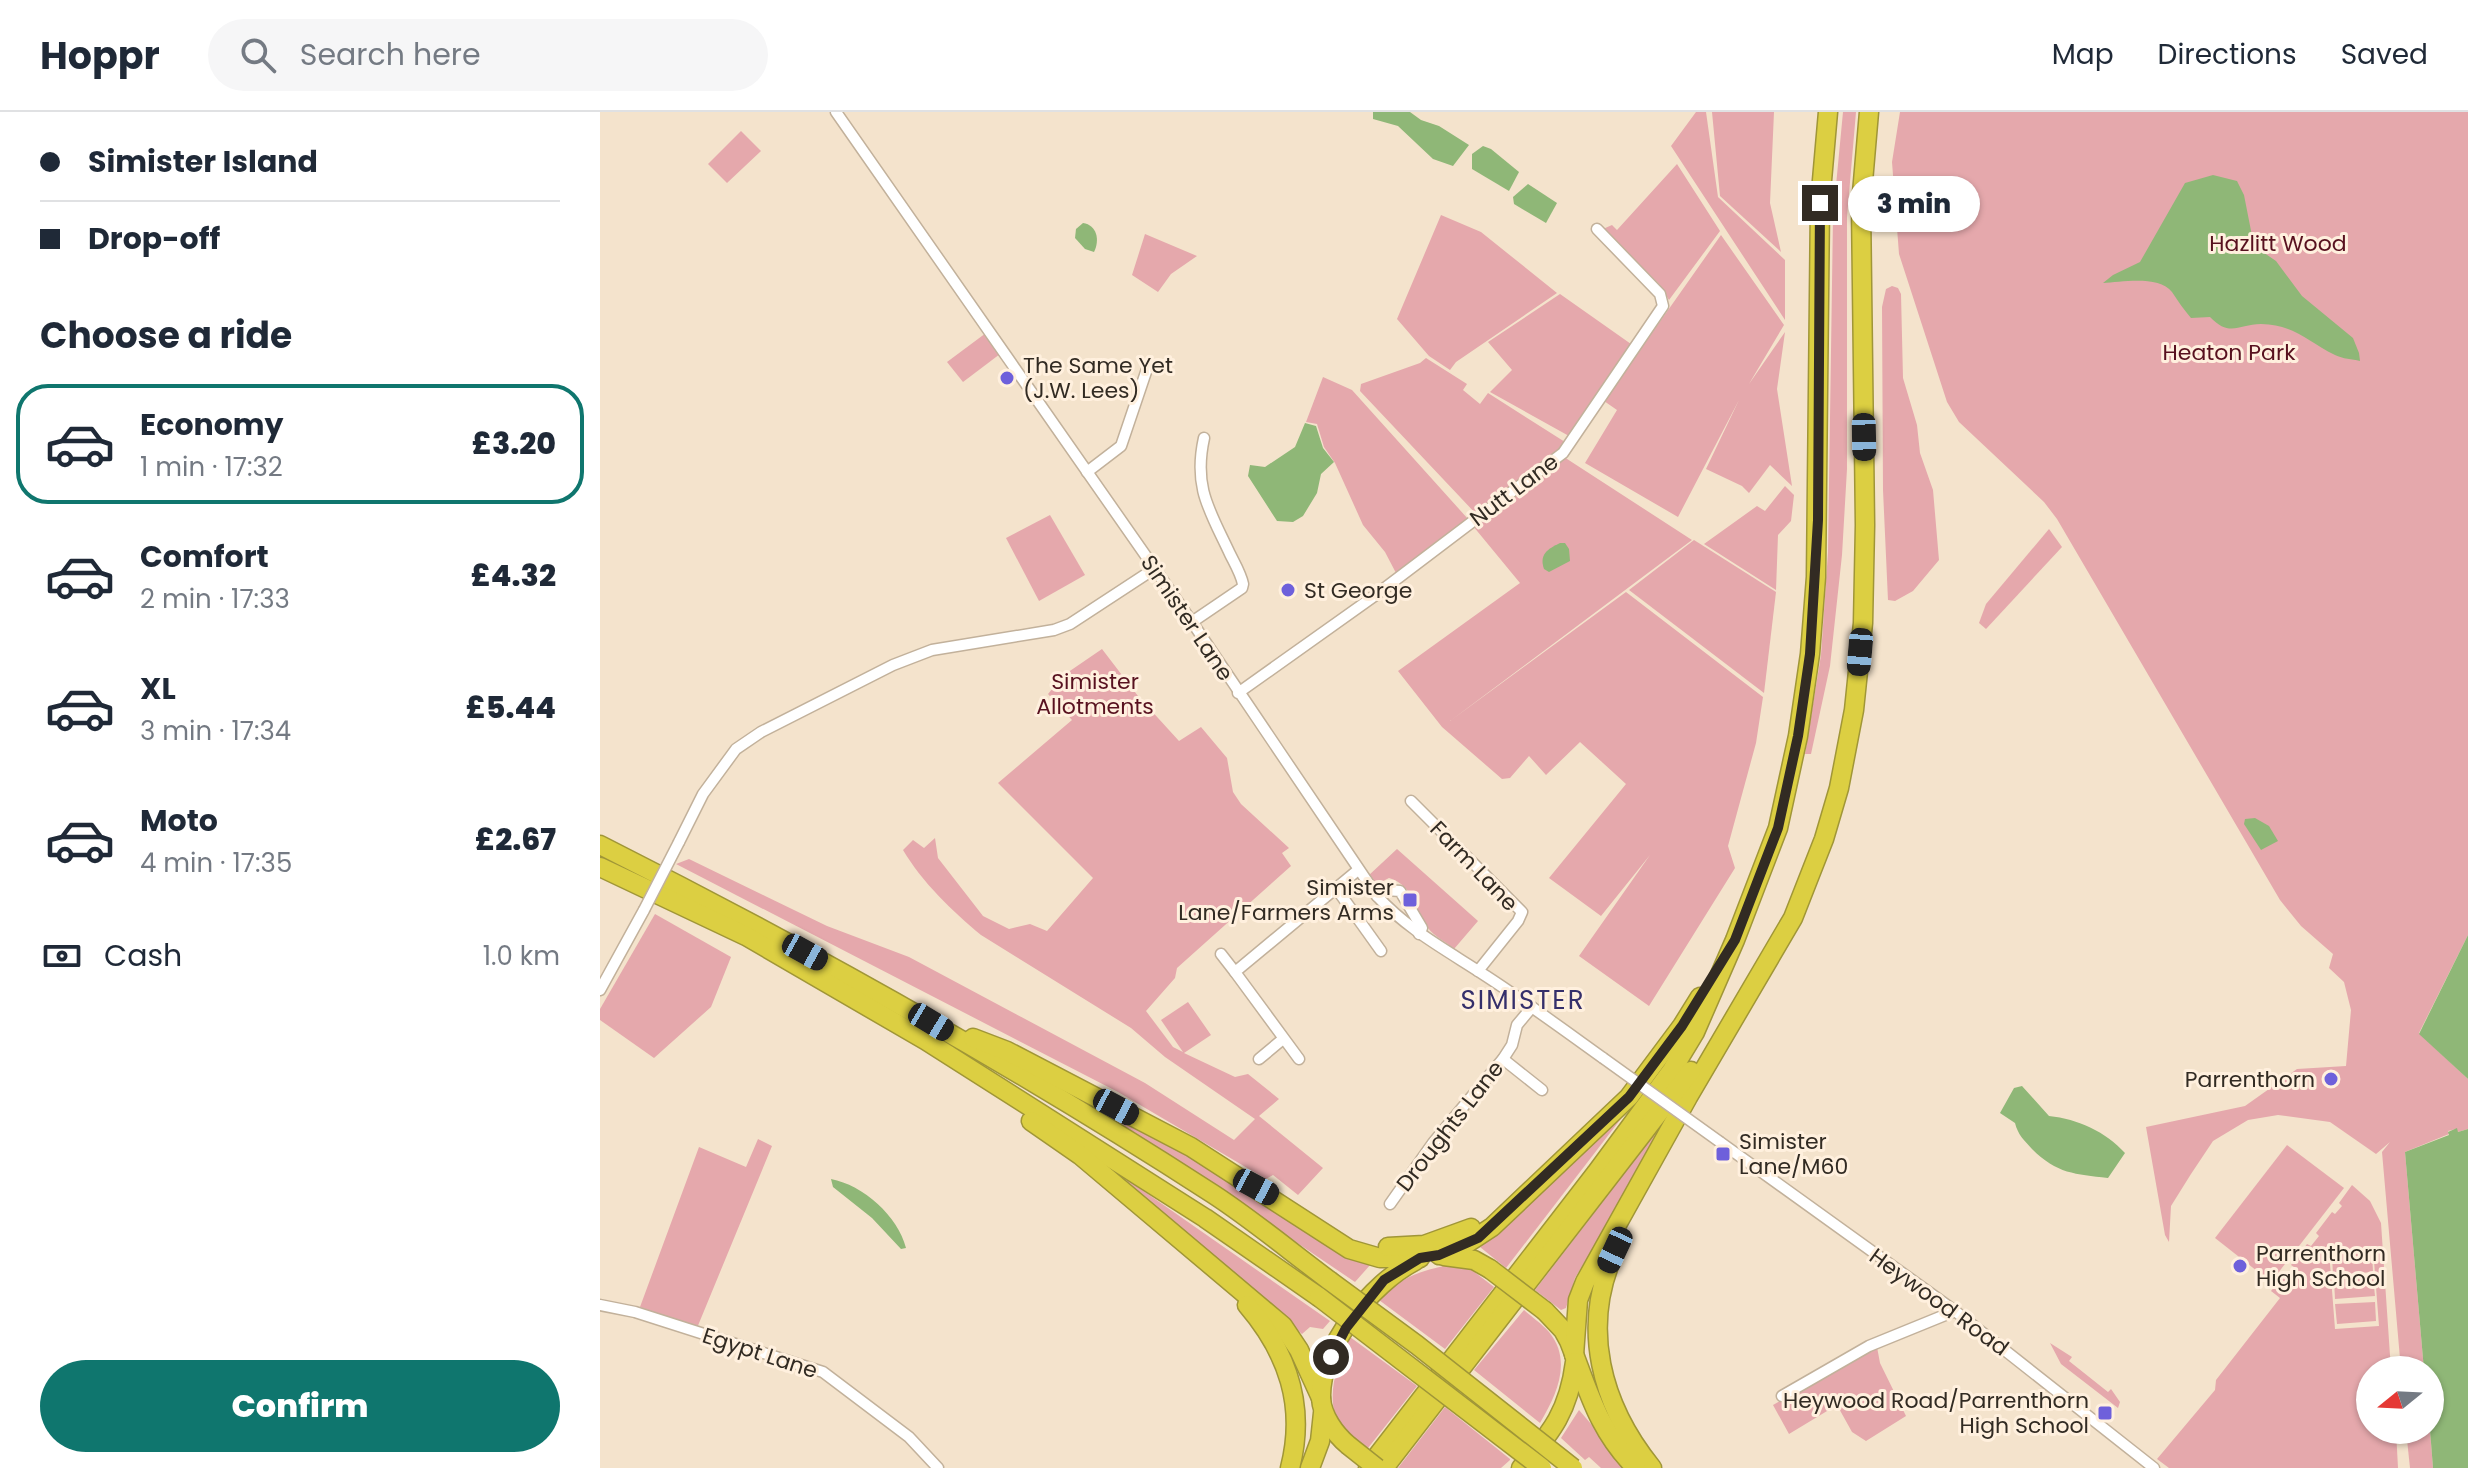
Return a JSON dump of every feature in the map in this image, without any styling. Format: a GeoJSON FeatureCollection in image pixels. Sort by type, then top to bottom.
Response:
{"type":"FeatureCollection","features":[{"type":"Feature","properties":{"kind":"highway"},"geometry":{"type":"LineString","coordinates":[[1368,1468],[1635,1121],[1695,1032],[1778,828],[1798,736],[1810,654],[1818,520],[1820,203],[1828,112]]}},
{"type":"Feature","properties":{"kind":"highway"},"geometry":{"type":"LineString","coordinates":[[1521,1468],[1556,1425],[1571,1389],[1578,1300],[1585,1282],[1793,918],[1839,788],[1854,710],[1864,609],[1861,205],[1869,112]]}},
{"type":"Feature","properties":{"kind":"highway"},"geometry":{"type":"LineString","coordinates":[[600,845],[754,923],[931,1022],[1215,1196],[1417,1345],[1573,1468]]}},
{"type":"Feature","properties":{"kind":"highway"},"geometry":{"type":"LineString","coordinates":[[600,867],[746,936],[817,977],[925,1040],[1178,1201],[1319,1297],[1542,1468]]}},
{"type":"Feature","properties":{"kind":"highway"},"geometry":{"type":"LineString","coordinates":[[931,1022],[1007,1051],[1191,1147],[1349,1249],[1380,1258],[1420,1258],[1439,1255],[1466,1244],[1492,1227],[1629,1097],[1682,1026],[1735,940]]}},
{"type":"Feature","properties":{"kind":"highway"},"geometry":{"type":"LineString","coordinates":[[817,977],[882,1028],[953,1068],[1080,1155],[1283,1326],[1299,1350],[1333,1430],[1377,1468]]}},
{"type":"Feature","properties":{"kind":"highway"},"geometry":{"type":"LineString","coordinates":[[1384,1468],[1595,1199],[1751,992]]}},
{"type":"Feature","properties":{"kind":"highway"},"geometry":{"type":"LineString","coordinates":[[1652,1468],[1619,1420],[1608,1394],[1599,1361],[1597,1314],[1605,1273],[1672,1125]]}},
{"type":"Feature","properties":{"kind":"highway"},"geometry":{"type":"LineString","coordinates":[[1256,1187],[1358,1241],[1390,1247],[1424,1245],[1469,1229],[1594,1132]]}},
{"type":"Feature","properties":{"kind":"highway"},"geometry":{"type":"LineString","coordinates":[[1439,1255],[1474,1260],[1490,1269],[1545,1311],[1563,1330],[1594,1411],[1606,1433],[1636,1468]]}},
{"type":"Feature","properties":{"kind":"highway"},"geometry":{"type":"LineString","coordinates":[[1201,1256],[1266,1328],[1288,1369],[1297,1424],[1290,1468]]}},
{"type":"Feature","properties":{"kind":"highway"},"geometry":{"type":"LineString","coordinates":[[1310,1468],[1320,1441],[1322,1402],[1331,1357],[1346,1328],[1384,1280],[1420,1258]]}},
{"type":"Feature","properties":{"kind":"street","name":"Simister Lane"},"geometry":{"type":"LineString","coordinates":[[836,112],[1192,622],[1377,896],[1393,914],[1419,934],[1532,1007],[1603,1058]]}},
{"type":"Feature","properties":{"kind":"street","name":"Nutt Lane"},"geometry":{"type":"LineString","coordinates":[[1238,693],[1373,597],[1563,453],[1663,306],[1660,294],[1597,229]]}},
{"type":"Feature","properties":{"kind":"street"},"geometry":{"type":"LineString","coordinates":[[1087,472],[1121,446],[1147,369]]}},
{"type":"Feature","properties":{"kind":"street"},"geometry":{"type":"LineString","coordinates":[[1192,622],[1242,588],[1243,584],[1201,487],[1199,472],[1204,438]]}},
{"type":"Feature","properties":{"kind":"street"},"geometry":{"type":"LineString","coordinates":[[600,990],[703,794],[736,749],[761,732],[893,665],[932,650],[1054,630],[1070,624],[1154,569]]}},
{"type":"Feature","properties":{"kind":"street","name":"Farm Lane"},"geometry":{"type":"LineString","coordinates":[[1411,801],[1522,912],[1478,971]]}},
{"type":"Feature","properties":{"kind":"street"},"geometry":{"type":"LineString","coordinates":[[1235,972],[1358,870]]}},
{"type":"Feature","properties":{"kind":"street"},"geometry":{"type":"LineString","coordinates":[[1336,888],[1381,951]]}},
{"type":"Feature","properties":{"kind":"street"},"geometry":{"type":"LineString","coordinates":[[1377,896],[1386,890],[1400,891],[1422,928],[1419,934]]}},
{"type":"Feature","properties":{"kind":"street"},"geometry":{"type":"LineString","coordinates":[[1221,954],[1299,1059]]}},
{"type":"Feature","properties":{"kind":"street","name":"Droughts Lane"},"geometry":{"type":"LineString","coordinates":[[1390,1204],[1433,1143],[1503,1059],[1512,1045],[1517,1025],[1532,1007]]}},
{"type":"Feature","properties":{"kind":"street"},"geometry":{"type":"LineString","coordinates":[[1259,1059],[1283,1039]]}},
{"type":"Feature","properties":{"kind":"street","name":"Heywood Road"},"geometry":{"type":"LineString","coordinates":[[1603,1058],[1955,1311],[2154,1468]]}},
{"type":"Feature","properties":{"kind":"street"},"geometry":{"type":"LineString","coordinates":[[1503,1059],[1542,1090]]}},
{"type":"Feature","properties":{"kind":"street","name":"Egypt Lane"},"geometry":{"type":"LineString","coordinates":[[600,1305],[635,1312],[823,1372],[909,1437],[938,1468]]}},
{"type":"Feature","properties":{"kind":"street"},"geometry":{"type":"LineString","coordinates":[[1782,1396],[1869,1346],[1955,1311]]}},
{"type":"Feature","properties":{"kind":"green space"},"geometry":{"type":"Polygon","coordinates":[[[1696,112],[1706,112],[1718,197],[1785,260],[1785,320],[1671,146],[1696,112]]]}},
{"type":"Feature","properties":{"kind":"green space"},"geometry":{"type":"Polygon","coordinates":[[[1712,112],[1774,112],[1770,203],[1781,252],[1720,196],[1712,112]]]}},
{"type":"Feature","properties":{"kind":"green space"},"geometry":{"type":"Polygon","coordinates":[[[1843,112],[1856,112],[1847,217],[1847,469],[1842,555],[1830,666],[1811,754],[1805,754],[1821,655],[1828,552],[1833,217],[1843,112]]]}},
{"type":"Feature","properties":{"kind":"green space","name":"Heaton Park"},"geometry":{"type":"Polygon","coordinates":[[[1900,112],[2468,112],[2468,935],[2419,1033],[2468,1079],[2468,1129],[2448,1131],[2449,1134],[2405,1152],[2423,1356],[2400,1356],[2382,1152],[2390,1142],[2376,1154],[2330,1122],[2278,1115],[2248,1120],[2213,1141],[2171,1206],[2169,1242],[2165,1235],[2146,1127],[2245,1106],[2297,1069],[2346,1066],[2351,1010],[2344,982],[2329,968],[2333,954],[2301,926],[2280,900],[2057,519],[2044,502],[1959,422],[1947,402],[1899,254],[1892,162],[1900,112]]]}},
{"type":"Feature","properties":{"kind":"green space"},"geometry":{"type":"Polygon","coordinates":[[[741,131],[761,151],[727,183],[708,164],[741,131]]]}},
{"type":"Feature","properties":{"kind":"green space"},"geometry":{"type":"Polygon","coordinates":[[[1677,164],[1720,231],[1669,300],[1659,284],[1603,229],[1612,225],[1617,230],[1677,164]]]}},
{"type":"Feature","properties":{"kind":"green space"},"geometry":{"type":"Polygon","coordinates":[[[1441,215],[1481,232],[1557,293],[1456,362],[1450,370],[1429,356],[1397,319],[1441,215]]]}},
{"type":"Feature","properties":{"kind":"green space"},"geometry":{"type":"Polygon","coordinates":[[[1145,234],[1197,256],[1171,274],[1158,292],[1132,275],[1145,234]]]}},
{"type":"Feature","properties":{"kind":"green space"},"geometry":{"type":"Polygon","coordinates":[[[1721,235],[1784,325],[1749,384],[1785,332],[1777,389],[1792,486],[1770,465],[1749,493],[1742,486],[1706,469],[1739,400],[1678,517],[1585,463],[1617,410],[1604,401],[1721,235]]]}},
{"type":"Feature","properties":{"kind":"green space"},"geometry":{"type":"Polygon","coordinates":[[[1892,286],[1898,288],[1901,294],[1903,378],[1917,425],[1920,453],[1933,490],[1939,560],[1913,591],[1895,601],[1888,600],[1883,490],[1882,307],[1886,289],[1892,286]]]}},
{"type":"Feature","properties":{"kind":"green space"},"geometry":{"type":"Polygon","coordinates":[[[1560,294],[1631,344],[1569,436],[1490,392],[1512,370],[1488,342],[1560,294]]]}},
{"type":"Feature","properties":{"kind":"green space"},"geometry":{"type":"Polygon","coordinates":[[[986,333],[1000,354],[963,382],[947,362],[986,333]]]}},
{"type":"Feature","properties":{"kind":"green space"},"geometry":{"type":"Polygon","coordinates":[[[1426,358],[1467,384],[1463,390],[1480,404],[1488,393],[1565,442],[1553,457],[1477,515],[1360,391],[1361,384],[1420,363],[1426,358]]]}},
{"type":"Feature","properties":{"kind":"green space"},"geometry":{"type":"Polygon","coordinates":[[[1323,377],[1352,390],[1468,519],[1396,573],[1385,552],[1363,525],[1335,463],[1324,447],[1317,424],[1306,422],[1323,377]]]}},
{"type":"Feature","properties":{"kind":"green space"},"geometry":{"type":"Polygon","coordinates":[[[1564,457],[1692,540],[1450,721],[1626,592],[1763,697],[1756,743],[1728,846],[1735,868],[1649,1006],[1579,956],[1650,855],[1601,916],[1549,878],[1626,784],[1580,742],[1546,775],[1529,756],[1510,778],[1502,779],[1442,727],[1398,671],[1520,583],[1473,526],[1564,457]]]}},
{"type":"Feature","properties":{"kind":"green space"},"geometry":{"type":"Polygon","coordinates":[[[1785,486],[1794,495],[1791,521],[1778,535],[1776,590],[1704,544],[1757,506],[1765,511],[1785,486]]]}},
{"type":"Feature","properties":{"kind":"green space"},"geometry":{"type":"Polygon","coordinates":[[[1050,515],[1085,575],[1039,601],[1006,538],[1050,515]]]}},
{"type":"Feature","properties":{"kind":"green space"},"geometry":{"type":"Polygon","coordinates":[[[2049,529],[2062,547],[1986,629],[1979,623],[1986,604],[2049,529]]]}},
{"type":"Feature","properties":{"kind":"green space"},"geometry":{"type":"Polygon","coordinates":[[[1694,540],[1776,592],[1764,693],[1629,590],[1694,540]]]}},
{"type":"Feature","properties":{"kind":"green space","name":"Simister Allotments"},"geometry":{"type":"Polygon","coordinates":[[[1102,649],[1138,696],[1179,741],[1201,727],[1227,758],[1233,792],[1241,804],[1289,848],[1282,853],[1291,866],[1177,968],[1175,978],[1146,1011],[1173,1047],[1183,1052],[1161,1020],[1188,1002],[1211,1035],[1184,1053],[1235,1077],[1248,1074],[1279,1099],[1259,1116],[1323,1168],[1298,1195],[1273,1175],[1266,1179],[1118,1092],[676,864],[689,859],[827,926],[909,957],[1145,1083],[1234,1140],[1255,1119],[1165,1057],[1131,1028],[981,935],[938,896],[903,850],[913,840],[924,848],[935,838],[938,858],[983,916],[1009,929],[1030,924],[1047,931],[1093,878],[998,783],[1072,720],[1048,694],[1064,675],[1102,649]]]}},
{"type":"Feature","properties":{"kind":"green space"},"geometry":{"type":"Polygon","coordinates":[[[1397,849],[1478,921],[1454,949],[1428,928],[1404,886],[1389,878],[1375,885],[1368,876],[1397,849]]]}},
{"type":"Feature","properties":{"kind":"green space"},"geometry":{"type":"Polygon","coordinates":[[[655,914],[731,957],[711,1007],[654,1058],[600,1020],[600,1009],[655,914]]]}},
{"type":"Feature","properties":{"kind":"green space"},"geometry":{"type":"Polygon","coordinates":[[[1640,1094],[1506,1268],[1480,1247],[1640,1094]]]}},
{"type":"Feature","properties":{"kind":"green space"},"geometry":{"type":"Polygon","coordinates":[[[1098,1102],[1371,1264],[1355,1282],[1096,1107],[1098,1102]]]}},
{"type":"Feature","properties":{"kind":"green space"},"geometry":{"type":"Polygon","coordinates":[[[1660,1127],[1575,1278],[1566,1308],[1561,1310],[1535,1290],[1660,1127]]]}},
{"type":"Feature","properties":{"kind":"green space"},"geometry":{"type":"Polygon","coordinates":[[[758,1139],[772,1146],[697,1328],[640,1307],[699,1147],[746,1167],[758,1139]]]}},
{"type":"Feature","properties":{"kind":"green space"},"geometry":{"type":"Polygon","coordinates":[[[2287,1145],[2344,1188],[2271,1282],[2215,1238],[2287,1145]]]}},
{"type":"Feature","properties":{"kind":"green space"},"geometry":{"type":"Polygon","coordinates":[[[1112,1169],[1330,1321],[1323,1329],[1310,1327],[1302,1334],[1112,1169]]]}},
{"type":"Feature","properties":{"kind":"green space"},"geometry":{"type":"Polygon","coordinates":[[[2352,1185],[2370,1201],[2381,1223],[2390,1356],[2356,1356],[2356,1444],[2397,1444],[2398,1468],[2169,1468],[2157,1459],[2215,1390],[2216,1380],[2280,1298],[2271,1291],[2283,1275],[2287,1277],[2294,1267],[2291,1265],[2307,1244],[2311,1246],[2319,1236],[2316,1233],[2332,1212],[2335,1214],[2342,1206],[2339,1203],[2352,1185]],[[2373,1248],[2329,1251],[2335,1329],[2379,1326],[2373,1248]]]}},
{"type":"Feature","properties":{"kind":"green space"},"geometry":{"type":"Polygon","coordinates":[[[2372,1252],[2373,1272],[2333,1275],[2332,1255],[2372,1252]]]}},
{"type":"Feature","properties":{"kind":"green space"},"geometry":{"type":"Polygon","coordinates":[[[1454,1264],[1468,1267],[1494,1287],[1445,1349],[1379,1300],[1395,1285],[1413,1275],[1454,1264]]]}},
{"type":"Feature","properties":{"kind":"green space"},"geometry":{"type":"Polygon","coordinates":[[[2373,1277],[2375,1296],[2335,1299],[2334,1280],[2373,1277]]]}},
{"type":"Feature","properties":{"kind":"green space"},"geometry":{"type":"Polygon","coordinates":[[[2375,1302],[2376,1321],[2337,1324],[2335,1304],[2375,1302]]]}},
{"type":"Feature","properties":{"kind":"green space"},"geometry":{"type":"Polygon","coordinates":[[[1524,1310],[1549,1332],[1560,1355],[1560,1378],[1540,1423],[1474,1370],[1524,1310]]]}},
{"type":"Feature","properties":{"kind":"green space"},"geometry":{"type":"Polygon","coordinates":[[[1350,1337],[1417,1386],[1368,1448],[1342,1429],[1333,1407],[1334,1382],[1350,1337]]]}},
{"type":"Feature","properties":{"kind":"green space"},"geometry":{"type":"Polygon","coordinates":[[[2050,1343],[2072,1357],[2069,1361],[2108,1392],[2111,1389],[2120,1402],[2118,1408],[2061,1364],[2050,1343]]]}},
{"type":"Feature","properties":{"kind":"green space"},"geometry":{"type":"Polygon","coordinates":[[[1877,1347],[1880,1363],[1906,1416],[1866,1441],[1852,1432],[1837,1405],[1789,1434],[1773,1405],[1877,1347]]]}},
{"type":"Feature","properties":{"kind":"green space"},"geometry":{"type":"Polygon","coordinates":[[[1445,1407],[1510,1460],[1501,1468],[1398,1468],[1445,1407]]]}},
{"type":"Feature","properties":{"kind":"green space"},"geometry":{"type":"Polygon","coordinates":[[[1579,1410],[1629,1468],[1601,1468],[1589,1457],[1585,1460],[1561,1438],[1579,1410]]]}},
{"type":"Feature","properties":{"kind":"green space"},"geometry":{"type":"Polygon","coordinates":[[[2407,1444],[2431,1444],[2433,1468],[2410,1468],[2407,1444]]]}},
{"type":"Feature","properties":{"kind":"shaded area"},"geometry":{"type":"Polygon","coordinates":[[[1373,112],[1410,112],[1469,145],[1453,166],[1433,159],[1398,126],[1373,119],[1373,112]]]}},
{"type":"Feature","properties":{"kind":"shaded area"},"geometry":{"type":"Polygon","coordinates":[[[1483,146],[1519,172],[1509,191],[1472,169],[1472,154],[1483,146]]]}},
{"type":"Feature","properties":{"kind":"shaded area"},"geometry":{"type":"Polygon","coordinates":[[[2213,175],[2237,181],[2244,195],[2254,246],[2276,261],[2302,296],[2353,338],[2360,361],[2335,355],[2284,327],[2261,324],[2229,328],[2210,317],[2191,318],[2172,292],[2158,283],[2103,283],[2140,262],[2185,183],[2213,175]]]}},
{"type":"Feature","properties":{"kind":"shaded area"},"geometry":{"type":"Polygon","coordinates":[[[1528,184],[1557,203],[1546,223],[1514,204],[1513,197],[1528,184]]]}},
{"type":"Feature","properties":{"kind":"shaded area"},"geometry":{"type":"Polygon","coordinates":[[[1083,223],[1088,224],[1096,234],[1094,252],[1085,249],[1075,238],[1076,229],[1083,223]]]}},
{"type":"Feature","properties":{"kind":"shaded area"},"geometry":{"type":"Polygon","coordinates":[[[1305,423],[1316,426],[1323,448],[1334,462],[1321,474],[1317,493],[1303,516],[1293,522],[1277,521],[1248,476],[1250,465],[1265,467],[1295,447],[1305,423]]]}},
{"type":"Feature","properties":{"kind":"shaded area"},"geometry":{"type":"Polygon","coordinates":[[[1560,543],[1565,543],[1569,549],[1570,561],[1549,572],[1544,569],[1543,556],[1560,543]]]}},
{"type":"Feature","properties":{"kind":"shaded area"},"geometry":{"type":"Polygon","coordinates":[[[2255,818],[2269,826],[2278,841],[2261,850],[2244,824],[2245,819],[2255,818]]]}},
{"type":"Feature","properties":{"kind":"shaded area"},"geometry":{"type":"Polygon","coordinates":[[[2468,935],[2468,1079],[2419,1034],[2468,935]]]}},
{"type":"Feature","properties":{"kind":"shaded area"},"geometry":{"type":"Polygon","coordinates":[[[2022,1086],[2049,1116],[2091,1128],[2125,1153],[2108,1178],[2058,1168],[2032,1149],[2015,1123],[2000,1113],[2014,1088],[2022,1086]]]}},
{"type":"Feature","properties":{"kind":"shaded area"},"geometry":{"type":"Polygon","coordinates":[[[2457,1128],[2458,1132],[2468,1129],[2468,1468],[2433,1468],[2431,1444],[2444,1444],[2444,1356],[2423,1356],[2405,1152],[2449,1135],[2448,1132],[2457,1128]]]}},
{"type":"Feature","properties":{"kind":"shaded area"},"geometry":{"type":"Polygon","coordinates":[[[831,1179],[855,1188],[878,1204],[902,1236],[906,1248],[901,1249],[872,1218],[833,1187],[831,1179]]]}},
{"type":"Feature","properties":{"kind":"place","name":"The Same Yet (J.W. Lees)"},"geometry":{"type":"Point","coordinates":[1007,378]}},
{"type":"Feature","properties":{"kind":"place","name":"St George"},"geometry":{"type":"Point","coordinates":[1288,590]}},
{"type":"Feature","properties":{"kind":"place","name":"Simister Lane/Farmers Arms"},"geometry":{"type":"Point","coordinates":[1410,900]}},
{"type":"Feature","properties":{"kind":"place","name":"Parrenthorn"},"geometry":{"type":"Point","coordinates":[2331,1079]}},
{"type":"Feature","properties":{"kind":"place","name":"Simister Lane/M60"},"geometry":{"type":"Point","coordinates":[1723,1154]}},
{"type":"Feature","properties":{"kind":"place","name":"Parrenthorn High School"},"geometry":{"type":"Point","coordinates":[2240,1266]}},
{"type":"Feature","properties":{"kind":"place","name":"Heywood Road/Parrenthorn High School"},"geometry":{"type":"Point","coordinates":[2105,1413]}},
{"type":"Feature","properties":{"kind":"district","name":"SIMISTER"},"geometry":{"type":"Point","coordinates":[1523,1000]}},
{"type":"Feature","properties":{"kind":"route"},"geometry":{"type":"LineString","coordinates":[[1331,1357],[1346,1328],[1384,1280],[1420,1258],[1439,1255],[1478,1238],[1629,1097],[1682,1026],[1735,940],[1778,828],[1798,736],[1810,654],[1818,520],[1820,203]]}},
{"type":"Feature","properties":{"kind":"park label","name":"Hazlitt Wood"},"geometry":{"type":"Point","coordinates":[2278,243]}}]}
